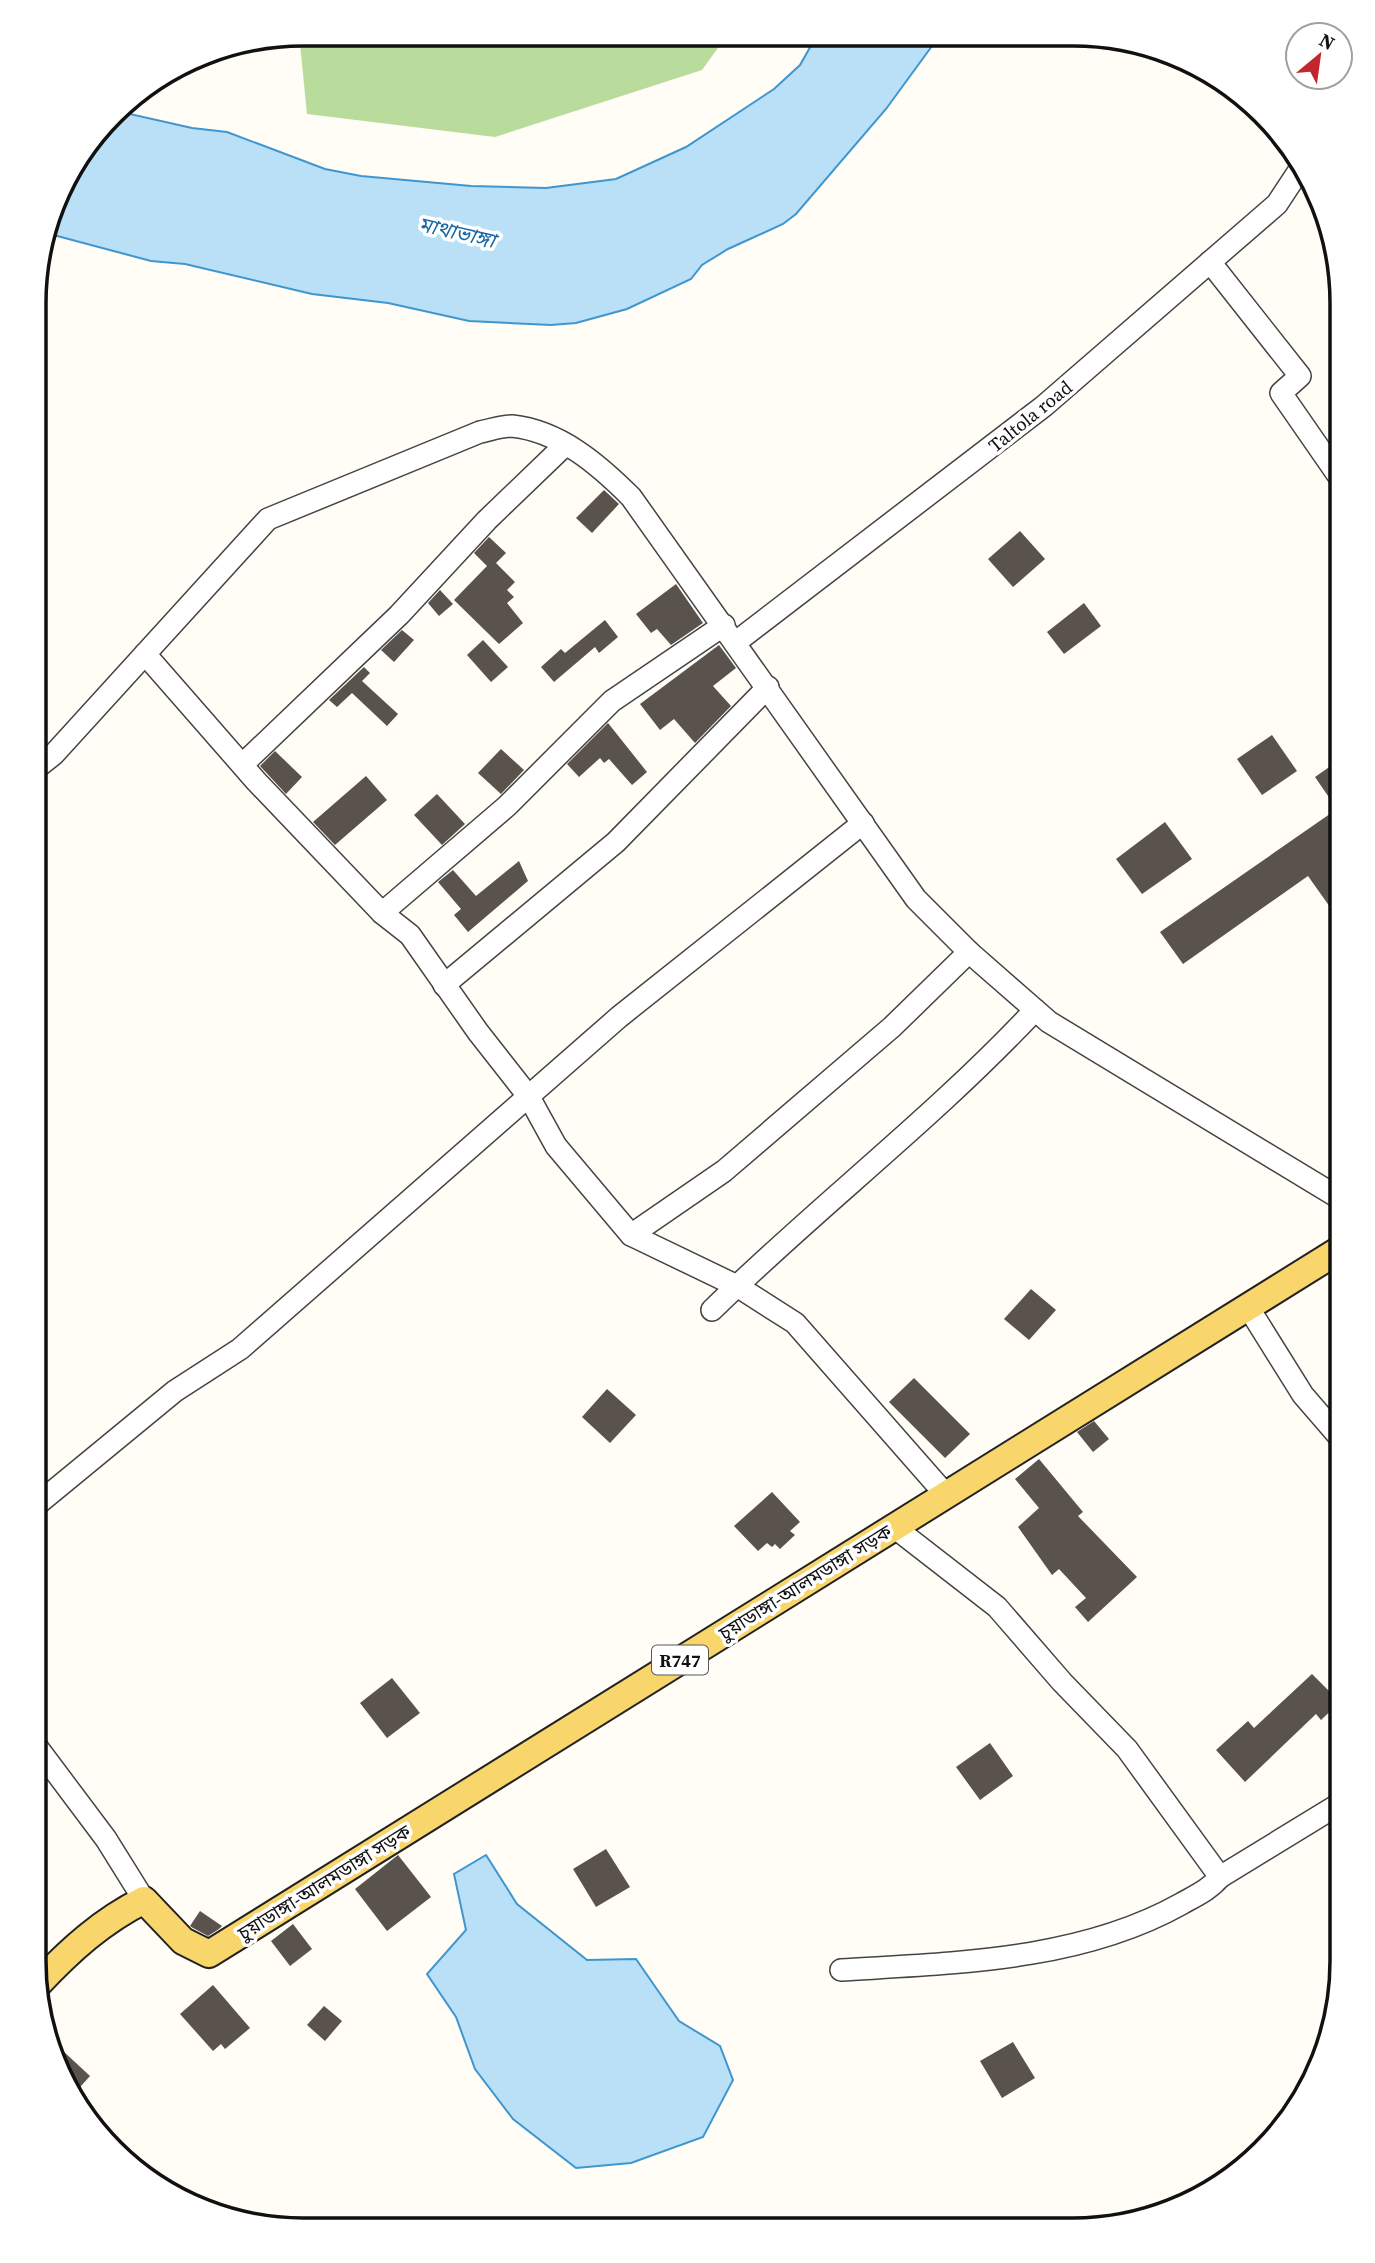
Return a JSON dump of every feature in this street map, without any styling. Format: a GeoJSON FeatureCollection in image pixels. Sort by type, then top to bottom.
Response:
{"type":"FeatureCollection","features":[{"type":"Feature","properties":{"kind":"main road","name":"চুয়াডাঙ্গা-আলমডাঙ্গা সড়ক"},"geometry":{"type":"LineString","coordinates":[[144,1900],[183,1941],[209,1954],[1330,1256]]}},
{"type":"Feature","properties":{"kind":"main road"},"geometry":{"type":"LineString","coordinates":[[46,1976],[74,1946],[115,1914],[144,1900]]}},
{"type":"Feature","properties":{"kind":"street","name":"Taltola road"},"geometry":{"type":"LineString","coordinates":[[383,913],[507,806],[612,701],[730,634],[1044,406],[1277,204],[1296,175]]}},
{"type":"Feature","properties":{"kind":"street"},"geometry":{"type":"LineString","coordinates":[[1210,262],[1300,376],[1281,393],[1330,464]]}},
{"type":"Feature","properties":{"kind":"street"},"geometry":{"type":"LineString","coordinates":[[46,760],[268,519],[480,432],[510,426],[541,432],[594,461],[631,497],[916,899],[969,952],[1035,1010],[1149,1084],[1330,1192]]}},
{"type":"Feature","properties":{"kind":"street"},"geometry":{"type":"LineString","coordinates":[[243,764],[399,615],[487,520],[565,445]]}},
{"type":"Feature","properties":{"kind":"street"},"geometry":{"type":"LineString","coordinates":[[145,654],[243,764],[383,913],[410,934],[444,985],[528,1097],[556,1146],[631,1235],[737,1286],[796,1323],[946,1495]]}},
{"type":"Feature","properties":{"kind":"street"},"geometry":{"type":"LineString","coordinates":[[444,985],[616,842],[768,687]]}},
{"type":"Feature","properties":{"kind":"street"},"geometry":{"type":"LineString","coordinates":[[46,1497],[174,1391],[240,1349],[666,978],[863,823]]}},
{"type":"Feature","properties":{"kind":"street"},"geometry":{"type":"LineString","coordinates":[[631,1235],[724,1171],[892,1027],[969,952]]}},
{"type":"Feature","properties":{"kind":"street"},"geometry":{"type":"LineString","coordinates":[[712,1310],[775,1249],[921,1124],[1035,1010]]}},
{"type":"Feature","properties":{"kind":"street"},"geometry":{"type":"LineString","coordinates":[[1248,1307],[1303,1395],[1330,1426]]}},
{"type":"Feature","properties":{"kind":"street"},"geometry":{"type":"LineString","coordinates":[[894,1527],[997,1607],[1062,1682],[1127,1748],[1220,1877]]}},
{"type":"Feature","properties":{"kind":"street"},"geometry":{"type":"LineString","coordinates":[[46,1759],[106,1839],[144,1900]]}},
{"type":"Feature","properties":{"kind":"street"},"geometry":{"type":"LineString","coordinates":[[841,1970],[960,1963],[1085,1942],[1161,1915],[1211,1888],[1220,1877],[1330,1810]]}},
{"type":"Feature","properties":{"kind":"green space"},"geometry":{"type":"Polygon","coordinates":[[[300,46],[719,46],[702,70],[495,137],[307,114],[300,46]]]}},
{"type":"Feature","properties":{"kind":"water","name":"মাথাভাঙ্গা"},"geometry":{"type":"Polygon","coordinates":[[[811,46],[932,46],[886,109],[796,214],[783,224],[728,249],[702,265],[691,279],[627,309],[576,323],[551,325],[469,321],[388,303],[312,294],[185,264],[151,261],[54,235],[65,204],[80,174],[109,133],[128,114],[192,128],[227,132],[325,169],[361,176],[471,186],[546,188],[616,179],[686,147],[774,89],[800,65],[811,46]]]}},
{"type":"Feature","properties":{"kind":"water"},"geometry":{"type":"Polygon","coordinates":[[[486,1855],[517,1904],[587,1960],[636,1959],[679,2021],[720,2046],[733,2080],[703,2137],[631,2163],[576,2168],[513,2119],[475,2069],[456,2017],[427,1974],[466,1930],[454,1874],[486,1855]]]}},
{"type":"Feature","properties":{"kind":"building"},"geometry":{"type":"Polygon","coordinates":[[[604,490],[619,504],[592,533],[576,518],[604,490]]]}},
{"type":"Feature","properties":{"kind":"building"},"geometry":{"type":"Polygon","coordinates":[[[1020,531],[1045,559],[1013,587],[988,559],[1020,531]]]}},
{"type":"Feature","properties":{"kind":"building"},"geometry":{"type":"Polygon","coordinates":[[[489,537],[506,553],[496,563],[515,582],[507,590],[514,597],[507,603],[523,623],[499,644],[454,600],[487,566],[474,553],[489,537]]]}},
{"type":"Feature","properties":{"kind":"building"},"geometry":{"type":"Polygon","coordinates":[[[676,584],[703,623],[671,645],[657,629],[651,633],[636,614],[676,584]]]}},
{"type":"Feature","properties":{"kind":"building"},"geometry":{"type":"Polygon","coordinates":[[[440,590],[453,604],[439,616],[428,603],[440,590]]]}},
{"type":"Feature","properties":{"kind":"building"},"geometry":{"type":"Polygon","coordinates":[[[1084,603],[1101,626],[1064,654],[1047,632],[1084,603]]]}},
{"type":"Feature","properties":{"kind":"building"},"geometry":{"type":"Polygon","coordinates":[[[605,620],[618,637],[599,653],[595,647],[554,682],[541,667],[561,649],[565,653],[605,620]]]}},
{"type":"Feature","properties":{"kind":"building"},"geometry":{"type":"Polygon","coordinates":[[[402,630],[414,640],[394,662],[381,650],[402,630]]]}},
{"type":"Feature","properties":{"kind":"building"},"geometry":{"type":"Polygon","coordinates":[[[483,640],[508,667],[491,682],[467,655],[483,640]]]}},
{"type":"Feature","properties":{"kind":"building"},"geometry":{"type":"Polygon","coordinates":[[[719,645],[736,668],[713,686],[731,706],[695,743],[674,719],[660,730],[640,704],[719,645]]]}},
{"type":"Feature","properties":{"kind":"building"},"geometry":{"type":"Polygon","coordinates":[[[364,667],[370,673],[362,681],[398,714],[387,726],[352,693],[337,707],[329,700],[364,667]]]}},
{"type":"Feature","properties":{"kind":"building"},"geometry":{"type":"Polygon","coordinates":[[[608,723],[647,772],[632,785],[609,759],[604,763],[600,758],[579,777],[567,764],[608,723]]]}},
{"type":"Feature","properties":{"kind":"building"},"geometry":{"type":"Polygon","coordinates":[[[1272,735],[1297,771],[1262,795],[1237,759],[1272,735]]]}},
{"type":"Feature","properties":{"kind":"building"},"geometry":{"type":"Polygon","coordinates":[[[501,749],[524,770],[501,794],[478,773],[501,749]]]}},
{"type":"Feature","properties":{"kind":"building"},"geometry":{"type":"Polygon","coordinates":[[[275,751],[302,777],[286,794],[260,766],[275,751]]]}},
{"type":"Feature","properties":{"kind":"building"},"geometry":{"type":"Polygon","coordinates":[[[1330,766],[1330,799],[1315,777],[1330,766]]]}},
{"type":"Feature","properties":{"kind":"building"},"geometry":{"type":"Polygon","coordinates":[[[366,776],[387,800],[335,845],[313,822],[366,776]]]}},
{"type":"Feature","properties":{"kind":"building"},"geometry":{"type":"Polygon","coordinates":[[[437,794],[465,824],[442,845],[414,815],[437,794]]]}},
{"type":"Feature","properties":{"kind":"building"},"geometry":{"type":"Polygon","coordinates":[[[1330,814],[1330,907],[1308,876],[1183,964],[1160,932],[1330,814]]]}},
{"type":"Feature","properties":{"kind":"building"},"geometry":{"type":"Polygon","coordinates":[[[1165,822],[1192,859],[1142,894],[1116,859],[1165,822]]]}},
{"type":"Feature","properties":{"kind":"building"},"geometry":{"type":"Polygon","coordinates":[[[519,861],[528,881],[468,932],[454,915],[461,909],[438,882],[453,870],[476,896],[519,861]]]}},
{"type":"Feature","properties":{"kind":"building"},"geometry":{"type":"Polygon","coordinates":[[[1031,1289],[1056,1310],[1029,1340],[1004,1319],[1031,1289]]]}},
{"type":"Feature","properties":{"kind":"building"},"geometry":{"type":"Polygon","coordinates":[[[914,1378],[970,1434],[945,1458],[889,1402],[914,1378]]]}},
{"type":"Feature","properties":{"kind":"building"},"geometry":{"type":"Polygon","coordinates":[[[607,1389],[636,1415],[610,1443],[582,1417],[607,1389]]]}},
{"type":"Feature","properties":{"kind":"building"},"geometry":{"type":"Polygon","coordinates":[[[1094,1421],[1109,1439],[1093,1452],[1077,1432],[1094,1421]]]}},
{"type":"Feature","properties":{"kind":"building"},"geometry":{"type":"Polygon","coordinates":[[[1039,1459],[1083,1512],[1078,1516],[1137,1577],[1088,1622],[1075,1607],[1086,1598],[1059,1569],[1052,1575],[1018,1527],[1039,1508],[1015,1479],[1039,1459]]]}},
{"type":"Feature","properties":{"kind":"building"},"geometry":{"type":"Polygon","coordinates":[[[772,1492],[800,1522],[790,1531],[795,1535],[780,1549],[775,1544],[772,1547],[767,1543],[758,1551],[734,1526],[772,1492]]]}},
{"type":"Feature","properties":{"kind":"building"},"geometry":{"type":"Polygon","coordinates":[[[1312,1674],[1330,1692],[1330,1711],[1321,1720],[1316,1714],[1245,1782],[1216,1750],[1248,1721],[1254,1728],[1312,1674]]]}},
{"type":"Feature","properties":{"kind":"building"},"geometry":{"type":"Polygon","coordinates":[[[392,1678],[420,1713],[387,1738],[360,1703],[392,1678]]]}},
{"type":"Feature","properties":{"kind":"building"},"geometry":{"type":"Polygon","coordinates":[[[990,1743],[1013,1776],[980,1800],[956,1767],[990,1743]]]}},
{"type":"Feature","properties":{"kind":"building"},"geometry":{"type":"Polygon","coordinates":[[[606,1849],[630,1887],[596,1907],[573,1869],[606,1849]]]}},
{"type":"Feature","properties":{"kind":"building"},"geometry":{"type":"Polygon","coordinates":[[[398,1855],[431,1897],[387,1931],[355,1889],[398,1855]]]}},
{"type":"Feature","properties":{"kind":"building"},"geometry":{"type":"Polygon","coordinates":[[[200,1911],[222,1926],[208,1936],[190,1926],[200,1911]]]}},
{"type":"Feature","properties":{"kind":"building"},"geometry":{"type":"Polygon","coordinates":[[[293,1924],[312,1949],[290,1966],[271,1941],[293,1924]]]}},
{"type":"Feature","properties":{"kind":"building"},"geometry":{"type":"Polygon","coordinates":[[[213,1985],[250,2028],[225,2049],[221,2044],[213,2051],[180,2014],[213,1985]]]}},
{"type":"Feature","properties":{"kind":"building"},"geometry":{"type":"Polygon","coordinates":[[[324,2006],[342,2021],[325,2041],[307,2025],[324,2006]]]}},
{"type":"Feature","properties":{"kind":"building"},"geometry":{"type":"Polygon","coordinates":[[[1013,2042],[1035,2078],[1002,2098],[980,2061],[1013,2042]]]}},
{"type":"Feature","properties":{"kind":"building"},"geometry":{"type":"Polygon","coordinates":[[[61,2050],[90,2076],[79,2088],[61,2050]]]}}]}
